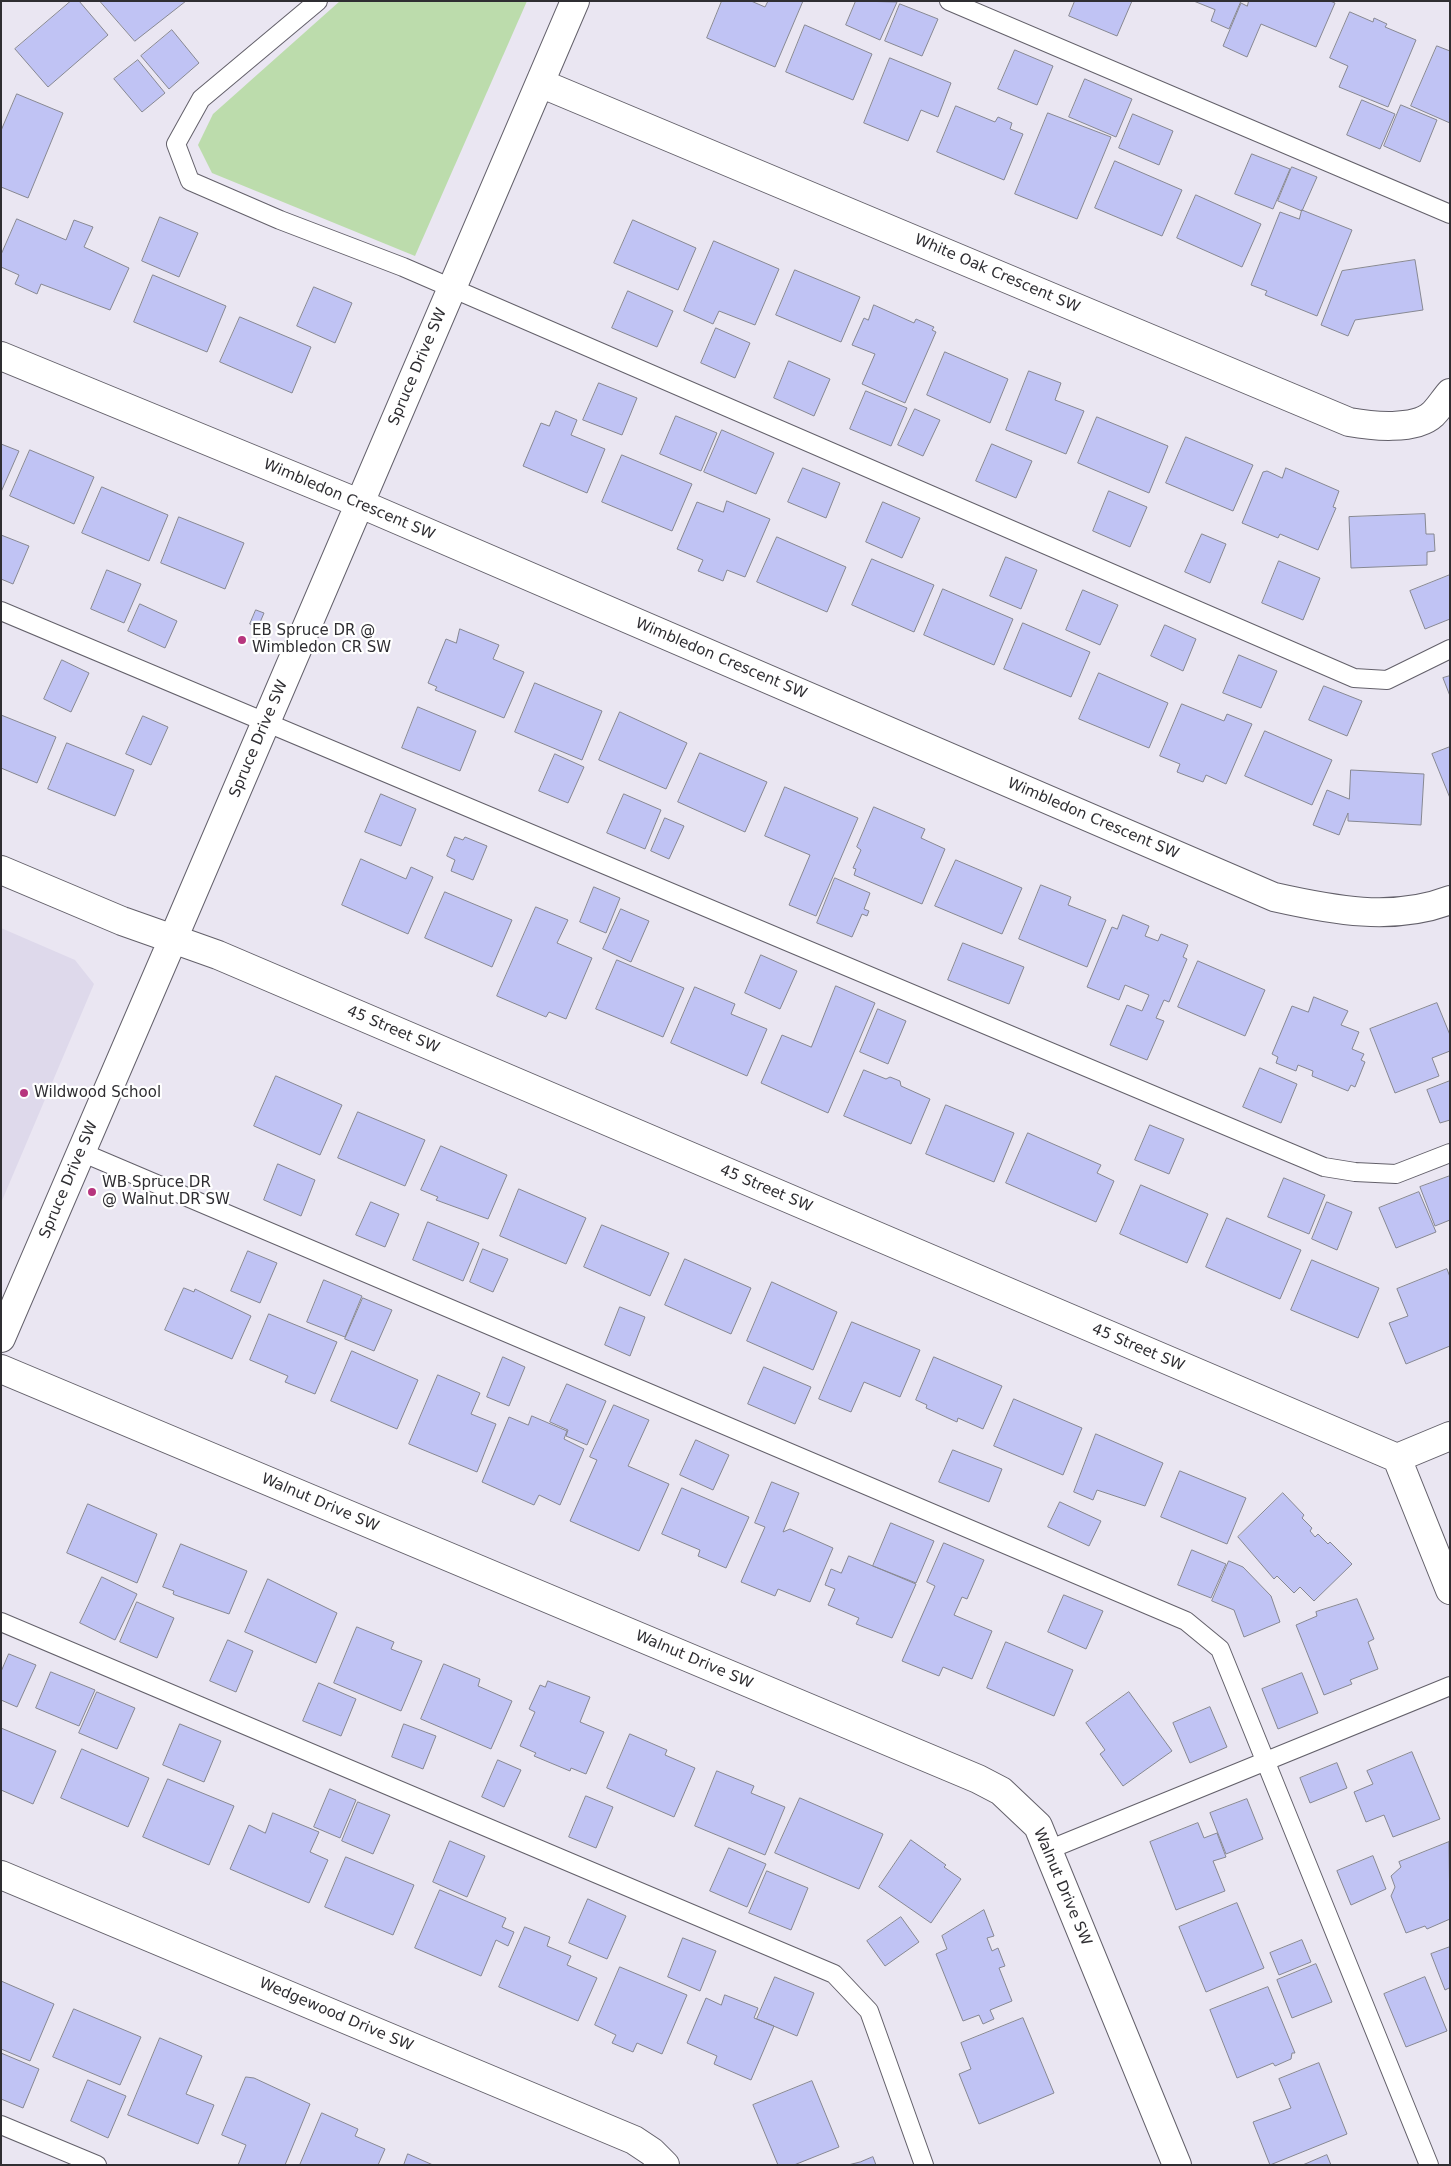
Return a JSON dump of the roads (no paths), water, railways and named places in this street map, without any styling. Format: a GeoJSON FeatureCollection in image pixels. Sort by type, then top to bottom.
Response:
{"type":"FeatureCollection","features":[{"type":"Feature","properties":{"kind":"street","name":"Spruce Drive SW"},"geometry":{"type":"LineString","coordinates":[[1,1338],[575,1]]}},
{"type":"Feature","properties":{"kind":"street","name":"White Oak Crescent SW"},"geometry":{"type":"LineString","coordinates":[[540,83],[1349,422],[1377,427],[1408,424],[1432,416],[1450,393]]}},
{"type":"Feature","properties":{"kind":"street","name":"Wimbledon Crescent SW"},"geometry":{"type":"LineString","coordinates":[[1,356],[360,504],[1274,897],[1333,910],[1393,912],[1428,908],[1450,900]]}},
{"type":"Feature","properties":{"kind":"street","name":"45 Street SW"},"geometry":{"type":"LineString","coordinates":[[1,870],[122,921],[218,955],[1397,1458]]}},
{"type":"Feature","properties":{"kind":"street","name":"Walnut Drive SW"},"geometry":{"type":"LineString","coordinates":[[1,1368],[978,1779],[1001,1791],[1017,1804],[1038,1826],[1177,2165]]}},
{"type":"Feature","properties":{"kind":"street"},"geometry":{"type":"LineString","coordinates":[[1450,1436],[1397,1458],[1450,1590]]}},
{"type":"Feature","properties":{"kind":"street","name":"Wedgewood Drive SW"},"geometry":{"type":"LineString","coordinates":[[1,1874],[634,2140],[652,2152],[665,2165]]}},
{"type":"Feature","properties":{"kind":"lane"},"geometry":{"type":"LineString","coordinates":[[318,1],[201,99],[176,144],[190,181],[451,289],[1354,678],[1386,680],[1450,649]]}},
{"type":"Feature","properties":{"kind":"lane"},"geometry":{"type":"LineString","coordinates":[[949,1],[1450,214]]}},
{"type":"Feature","properties":{"kind":"lane"},"geometry":{"type":"LineString","coordinates":[[1,610],[1324,1167],[1355,1172],[1396,1174],[1450,1153]]}},
{"type":"Feature","properties":{"kind":"lane"},"geometry":{"type":"LineString","coordinates":[[81,1152],[1186,1621],[1220,1649],[1267,1761],[1429,2165]]}},
{"type":"Feature","properties":{"kind":"lane"},"geometry":{"type":"LineString","coordinates":[[1,1622],[834,1974],[869,2011],[924,2165]]}},
{"type":"Feature","properties":{"kind":"lane"},"geometry":{"type":"LineString","coordinates":[[1048,1850],[1450,1686]]}},
{"type":"Feature","properties":{"kind":"lane"},"geometry":{"type":"LineString","coordinates":[[1,2125],[97,2165]]}},
{"type":"Feature","properties":{"kind":"place","name":"EB Spruce DR @ Wimbledon CR SW"},"geometry":{"type":"Point","coordinates":[242,640]}},
{"type":"Feature","properties":{"kind":"place","name":"Wildwood School"},"geometry":{"type":"Point","coordinates":[24,1093]}},
{"type":"Feature","properties":{"kind":"place","name":"WB Spruce DR @ Walnut DR SW"},"geometry":{"type":"Point","coordinates":[92,1192]}}]}
